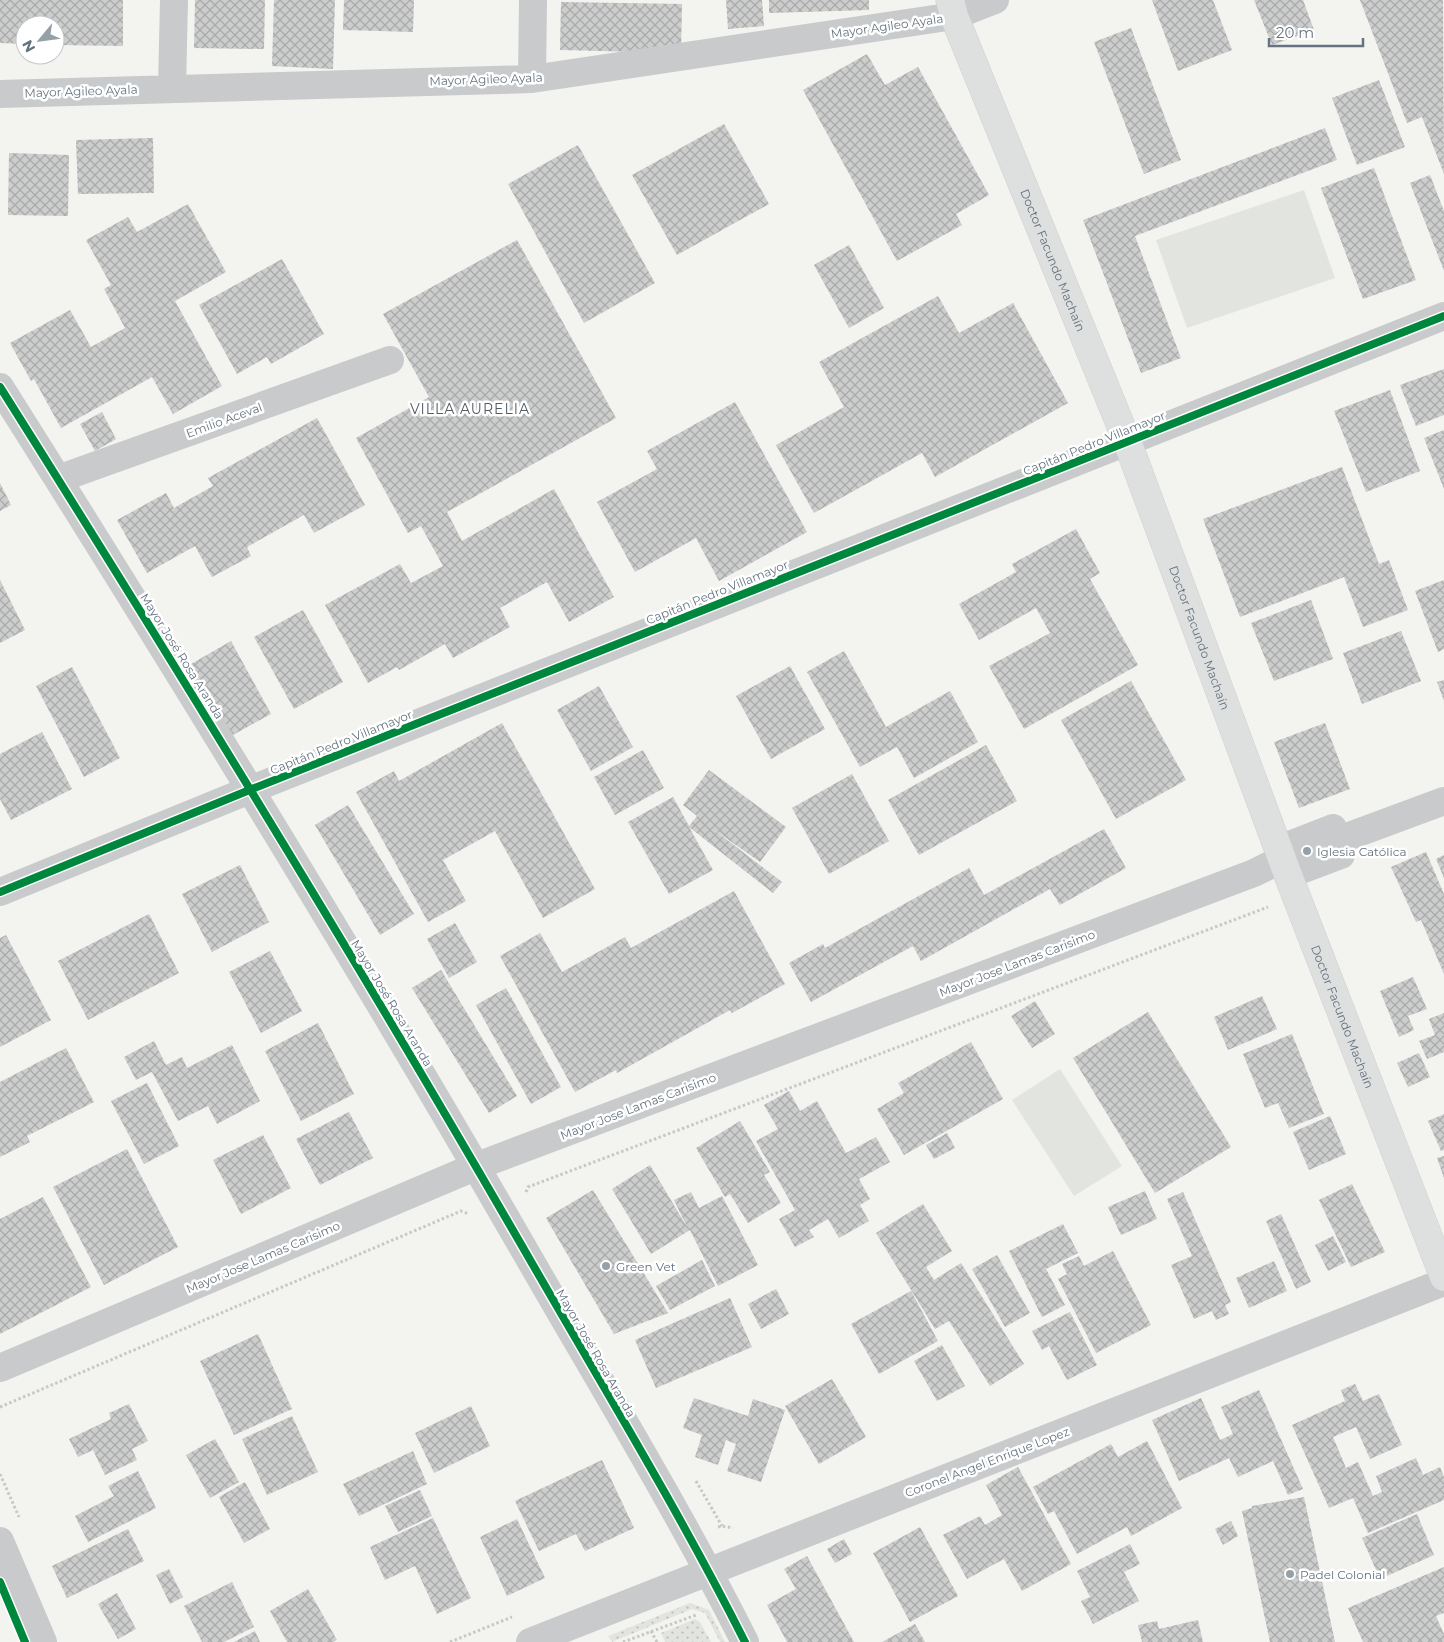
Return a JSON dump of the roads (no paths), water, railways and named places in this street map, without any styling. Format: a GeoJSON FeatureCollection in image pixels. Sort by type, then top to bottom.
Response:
{"type":"FeatureCollection","features":[{"type":"Feature","properties":{"kind":"main road","name":"Doctor Facundo Machaín"},"geometry":{"type":"LineString","coordinates":[[952,8],[1127,441],[1283,861],[1444,1277]]}},
{"type":"Feature","properties":{"kind":"street"},"geometry":{"type":"LineString","coordinates":[[172,88],[174,0]]}},
{"type":"Feature","properties":{"kind":"street"},"geometry":{"type":"LineString","coordinates":[[532,79],[533,0]]}},
{"type":"Feature","properties":{"kind":"street","name":"Mayor Agileo Ayala"},"geometry":{"type":"LineString","coordinates":[[0,94],[532,79],[995,0]]}},
{"type":"Feature","properties":{"kind":"street","name":"Capitán Pedro Villamayor"},"geometry":{"type":"LineString","coordinates":[[0,892],[252,789],[1444,316]]}},
{"type":"Feature","properties":{"kind":"street","name":"Emilio Aceval"},"geometry":{"type":"LineString","coordinates":[[58,479],[390,360]]}},
{"type":"Feature","properties":{"kind":"street","name":"Mayor José Rosa Aranda"},"geometry":{"type":"LineString","coordinates":[[0,387],[252,789],[477,1166],[709,1571],[745,1642]]}},
{"type":"Feature","properties":{"kind":"street","name":"Mayor Jose Lamas Carisimo"},"geometry":{"type":"LineString","coordinates":[[0,1368],[477,1166],[1283,861],[1332,828],[1336,841],[1444,801]]}},
{"type":"Feature","properties":{"kind":"street","name":"Coronel Angel Enrique Lopez"},"geometry":{"type":"LineString","coordinates":[[530,1642],[1444,1282]]}},
{"type":"Feature","properties":{"kind":"street"},"geometry":{"type":"LineString","coordinates":[[0,1541],[42,1642]]}},
{"type":"Feature","properties":{"kind":"place","name":"Iglesia Católica"},"geometry":{"type":"Point","coordinates":[1307,851]}},
{"type":"Feature","properties":{"kind":"place","name":"Green Vet"},"geometry":{"type":"Point","coordinates":[606,1266]}},
{"type":"Feature","properties":{"kind":"place","name":"Padel Colonial"},"geometry":{"type":"Point","coordinates":[1290,1574]}},
{"type":"Feature","properties":{"kind":"district","name":"VILLA AURELIA"},"geometry":{"type":"Point","coordinates":[470,409]}}]}
